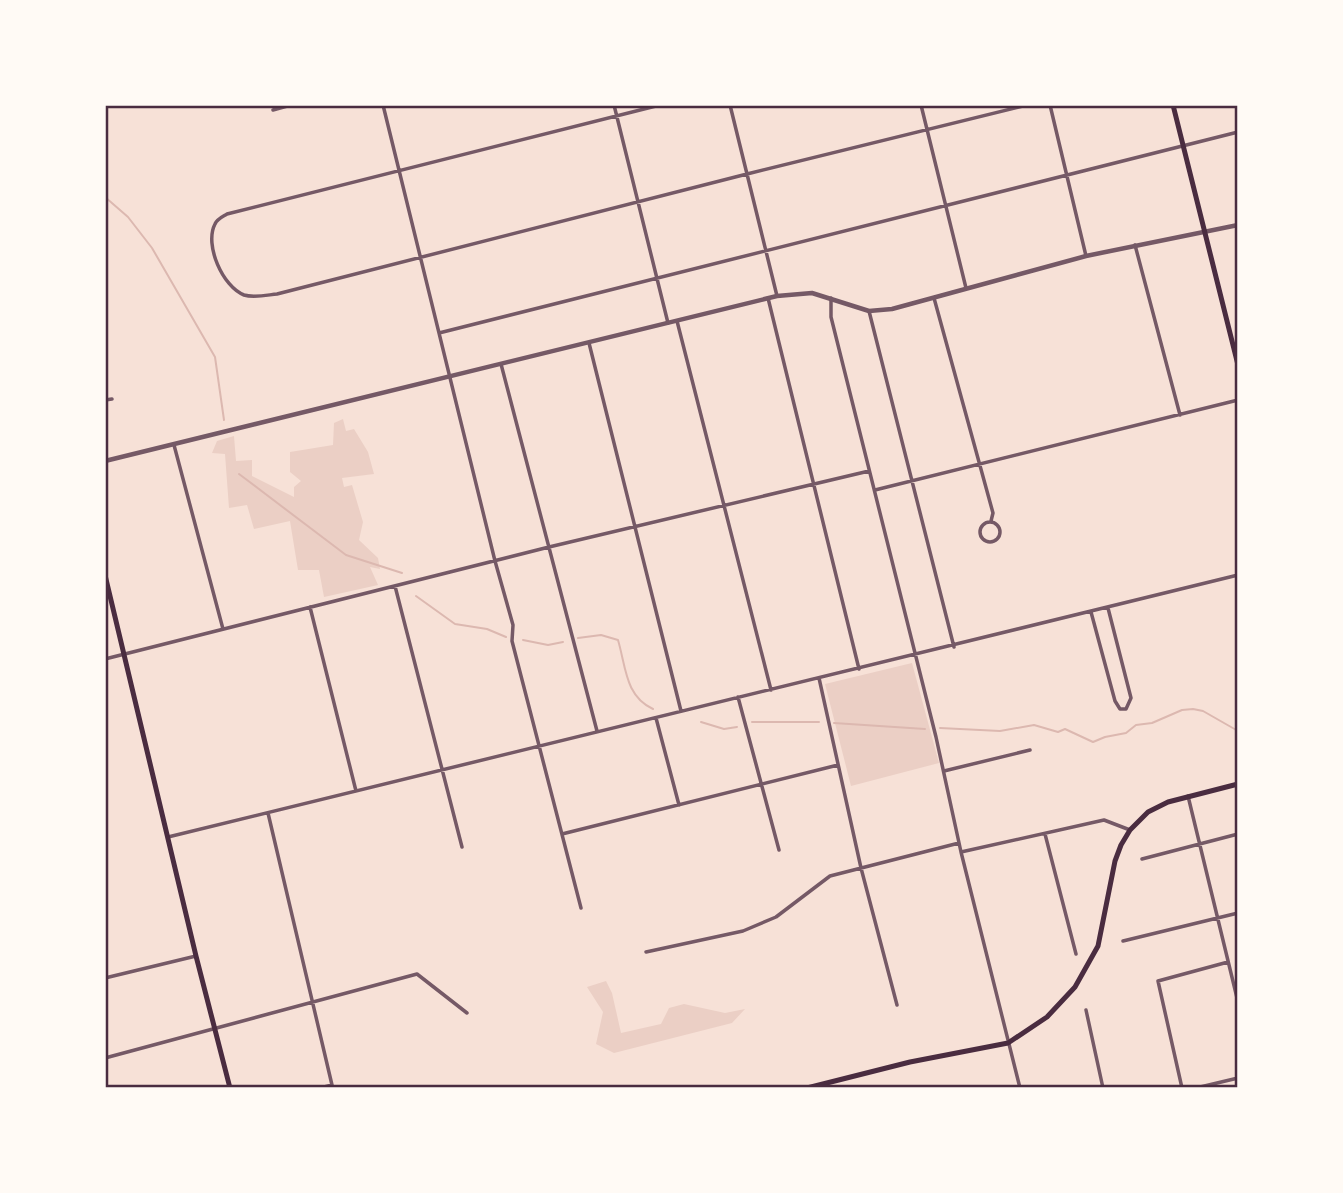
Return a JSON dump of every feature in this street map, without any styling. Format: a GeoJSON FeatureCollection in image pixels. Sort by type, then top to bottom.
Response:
{"type":"FeatureCollection","features":[{"type":"Feature","properties":{"kind":"main road"},"geometry":{"type":"LineString","coordinates":[[1173,105],[1238,365]]}},
{"type":"Feature","properties":{"kind":"main road"},"geometry":{"type":"LineString","coordinates":[[105,576],[230,1088]]}},
{"type":"Feature","properties":{"kind":"main road"},"geometry":{"type":"LineString","coordinates":[[807,1088],[910,1062],[1008,1043],[1047,1017],[1075,987],[1098,946],[1115,861],[1130,830],[1149,813],[1168,802],[1238,784]]}},
{"type":"Feature","properties":{"kind":"street"},"geometry":{"type":"LineString","coordinates":[[272,110],[291,105]]}},
{"type":"Feature","properties":{"kind":"street"},"geometry":{"type":"LineString","coordinates":[[383,105],[513,625],[512,641],[581,908]]}},
{"type":"Feature","properties":{"kind":"street"},"geometry":{"type":"LineString","coordinates":[[614,105],[668,323]]}},
{"type":"Feature","properties":{"kind":"street"},"geometry":{"type":"LineString","coordinates":[[660,105],[227,214],[216,221],[211,233],[218,264],[236,291],[248,297],[277,294],[1027,105]]}},
{"type":"Feature","properties":{"kind":"street"},"geometry":{"type":"LineString","coordinates":[[730,105],[777,296]]}},
{"type":"Feature","properties":{"kind":"street"},"geometry":{"type":"LineString","coordinates":[[921,105],[966,288]]}},
{"type":"Feature","properties":{"kind":"street"},"geometry":{"type":"LineString","coordinates":[[1050,105],[1086,256]]}},
{"type":"Feature","properties":{"kind":"street"},"geometry":{"type":"LineString","coordinates":[[439,333],[1238,132]]}},
{"type":"Feature","properties":{"kind":"street"},"geometry":{"type":"LineString","coordinates":[[105,461],[777,296],[813,293],[869,311],[892,309],[1086,256],[1238,225]]}},
{"type":"Feature","properties":{"kind":"street"},"geometry":{"type":"LineString","coordinates":[[1135,245],[1180,415]]}},
{"type":"Feature","properties":{"kind":"street"},"geometry":{"type":"LineString","coordinates":[[768,298],[859,669]]}},
{"type":"Feature","properties":{"kind":"street"},"geometry":{"type":"LineString","coordinates":[[831,298],[831,317],[1020,1088]]}},
{"type":"Feature","properties":{"kind":"street"},"geometry":{"type":"LineString","coordinates":[[934,298],[980,462],[993,513],[991,521]]}},
{"type":"Feature","properties":{"kind":"street"},"geometry":{"type":"LineString","coordinates":[[869,311],[954,647]]}},
{"type":"Feature","properties":{"kind":"street"},"geometry":{"type":"LineString","coordinates":[[677,321],[771,690]]}},
{"type":"Feature","properties":{"kind":"street"},"geometry":{"type":"LineString","coordinates":[[589,343],[681,712]]}},
{"type":"Feature","properties":{"kind":"street"},"geometry":{"type":"LineString","coordinates":[[501,362],[597,731]]}},
{"type":"Feature","properties":{"kind":"street"},"geometry":{"type":"LineString","coordinates":[[105,400],[112,399]]}},
{"type":"Feature","properties":{"kind":"street"},"geometry":{"type":"LineString","coordinates":[[875,490],[1238,400]]}},
{"type":"Feature","properties":{"kind":"street"},"geometry":{"type":"LineString","coordinates":[[174,444],[223,629]]}},
{"type":"Feature","properties":{"kind":"street"},"geometry":{"type":"LineString","coordinates":[[105,659],[549,547],[869,471]]}},
{"type":"Feature","properties":{"kind":"street"},"geometry":{"type":"LineString","coordinates":[[991,521],[999,527],[1000,533],[997,539],[991,542],[982,538],[980,531],[982,525],[991,521]]}},
{"type":"Feature","properties":{"kind":"street"},"geometry":{"type":"LineString","coordinates":[[168,837],[597,731],[954,647],[1238,575]]}},
{"type":"Feature","properties":{"kind":"street"},"geometry":{"type":"LineString","coordinates":[[395,586],[462,847]]}},
{"type":"Feature","properties":{"kind":"street"},"geometry":{"type":"LineString","coordinates":[[310,607],[356,791]]}},
{"type":"Feature","properties":{"kind":"street"},"geometry":{"type":"LineString","coordinates":[[1091,612],[1115,701],[1120,709],[1126,709],[1130,698],[1108,608]]}},
{"type":"Feature","properties":{"kind":"street"},"geometry":{"type":"LineString","coordinates":[[819,678],[861,868],[897,1005]]}},
{"type":"Feature","properties":{"kind":"street"},"geometry":{"type":"LineString","coordinates":[[738,697],[779,850]]}},
{"type":"Feature","properties":{"kind":"street"},"geometry":{"type":"LineString","coordinates":[[656,718],[679,805]]}},
{"type":"Feature","properties":{"kind":"street"},"geometry":{"type":"LineString","coordinates":[[944,771],[1030,750]]}},
{"type":"Feature","properties":{"kind":"street"},"geometry":{"type":"LineString","coordinates":[[562,834],[839,765]]}},
{"type":"Feature","properties":{"kind":"street"},"geometry":{"type":"LineString","coordinates":[[1188,795],[1238,1002]]}},
{"type":"Feature","properties":{"kind":"street"},"geometry":{"type":"LineString","coordinates":[[268,813],[332,1085],[320,1088]]}},
{"type":"Feature","properties":{"kind":"street"},"geometry":{"type":"LineString","coordinates":[[961,852],[1104,820],[1130,830]]}},
{"type":"Feature","properties":{"kind":"street"},"geometry":{"type":"LineString","coordinates":[[1045,834],[1076,954]]}},
{"type":"Feature","properties":{"kind":"street"},"geometry":{"type":"LineString","coordinates":[[1142,859],[1238,834]]}},
{"type":"Feature","properties":{"kind":"street"},"geometry":{"type":"LineString","coordinates":[[646,952],[743,931],[776,917],[830,876],[960,843]]}},
{"type":"Feature","properties":{"kind":"street"},"geometry":{"type":"LineString","coordinates":[[1123,941],[1238,913]]}},
{"type":"Feature","properties":{"kind":"street"},"geometry":{"type":"LineString","coordinates":[[105,978],[196,956]]}},
{"type":"Feature","properties":{"kind":"street"},"geometry":{"type":"LineString","coordinates":[[1182,1088],[1158,981],[1228,962]]}},
{"type":"Feature","properties":{"kind":"street"},"geometry":{"type":"LineString","coordinates":[[105,1058],[417,974],[467,1013]]}},
{"type":"Feature","properties":{"kind":"street"},"geometry":{"type":"LineString","coordinates":[[1086,1010],[1103,1088]]}},
{"type":"Feature","properties":{"kind":"street"},"geometry":{"type":"LineString","coordinates":[[1196,1088],[1238,1078]]}},
{"type":"Feature","properties":{"kind":"shaded area"},"geometry":{"type":"Polygon","coordinates":[[[343,419],[346,431],[354,429],[368,452],[374,474],[342,478],[344,487],[352,485],[363,522],[359,540],[378,558],[380,569],[370,567],[378,585],[324,597],[319,570],[298,570],[290,521],[254,529],[247,505],[229,508],[225,454],[212,453],[217,441],[234,436],[236,461],[252,460],[252,476],[294,497],[294,487],[301,481],[290,472],[290,452],[333,445],[334,423],[343,419]]]}},
{"type":"Feature","properties":{"kind":"shaded area"},"geometry":{"type":"Polygon","coordinates":[[[912,663],[939,763],[851,786],[825,684],[912,663]]]}},
{"type":"Feature","properties":{"kind":"shaded area"},"geometry":{"type":"Polygon","coordinates":[[[606,981],[612,993],[621,1033],[661,1024],[669,1008],[684,1004],[725,1013],[745,1009],[732,1023],[614,1053],[596,1044],[603,1012],[587,987],[606,981]]]}},
{"type":"Feature","properties":{"kind":"waterway"},"geometry":{"type":"LineString","coordinates":[[105,197],[128,217],[152,248],[215,357],[224,420]]}},
{"type":"Feature","properties":{"kind":"waterway"},"geometry":{"type":"LineString","coordinates":[[239,474],[346,555],[402,573]]}},
{"type":"Feature","properties":{"kind":"waterway"},"geometry":{"type":"LineString","coordinates":[[416,596],[455,624],[487,629],[506,637]]}},
{"type":"Feature","properties":{"kind":"waterway"},"geometry":{"type":"LineString","coordinates":[[578,638],[601,635],[618,640],[632,689],[637,697],[653,709]]}},
{"type":"Feature","properties":{"kind":"waterway"},"geometry":{"type":"LineString","coordinates":[[523,640],[548,645],[563,642]]}},
{"type":"Feature","properties":{"kind":"waterway"},"geometry":{"type":"LineString","coordinates":[[940,728],[1000,731],[1034,725],[1058,732],[1065,729],[1093,742],[1126,733],[1136,725],[1152,723],[1182,710],[1193,709],[1203,711],[1238,731]]}},
{"type":"Feature","properties":{"kind":"waterway"},"geometry":{"type":"LineString","coordinates":[[701,722],[724,729],[737,727]]}},
{"type":"Feature","properties":{"kind":"waterway"},"geometry":{"type":"LineString","coordinates":[[752,722],[819,722]]}},
{"type":"Feature","properties":{"kind":"waterway"},"geometry":{"type":"LineString","coordinates":[[834,723],[925,729]]}}]}
